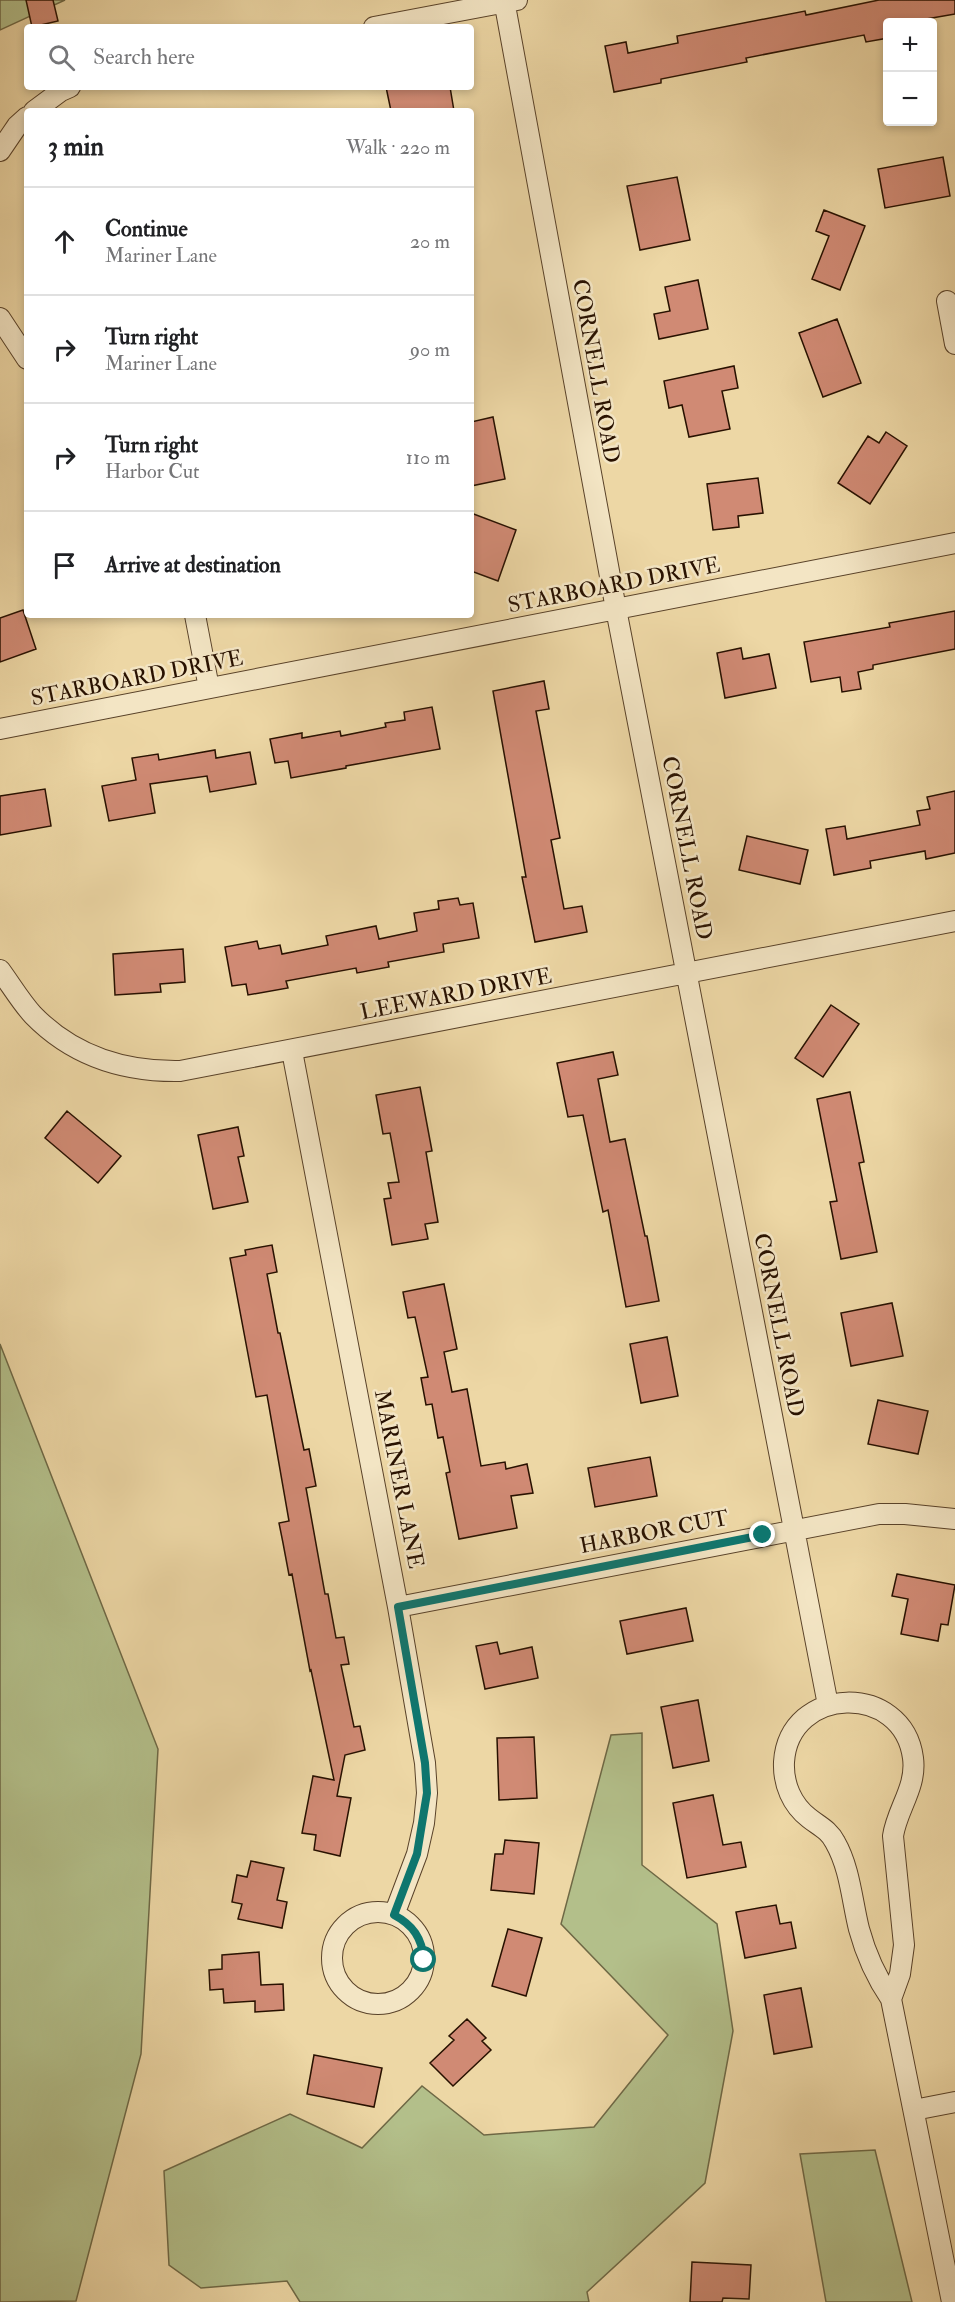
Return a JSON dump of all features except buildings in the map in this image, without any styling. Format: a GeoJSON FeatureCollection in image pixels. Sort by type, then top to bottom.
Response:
{"type":"FeatureCollection","features":[{"type":"Feature","properties":{"kind":"street"},"geometry":{"type":"LineString","coordinates":[[389,24],[508,1]]}},
{"type":"Feature","properties":{"kind":"street","name":"CORNELL ROAD"},"geometry":{"type":"LineString","coordinates":[[508,1],[616,609],[828,1705]]}},
{"type":"Feature","properties":{"kind":"street"},"geometry":{"type":"LineString","coordinates":[[38,108],[66,90]]}},
{"type":"Feature","properties":{"kind":"street"},"geometry":{"type":"LineString","coordinates":[[0,151],[24,120]]}},
{"type":"Feature","properties":{"kind":"street"},"geometry":{"type":"LineString","coordinates":[[947,301],[955,344]]}},
{"type":"Feature","properties":{"kind":"street"},"geometry":{"type":"LineString","coordinates":[[0,318],[24,354]]}},
{"type":"Feature","properties":{"kind":"street","name":"STARBOARD DRIVE"},"geometry":{"type":"LineString","coordinates":[[0,729],[955,543]]}},
{"type":"Feature","properties":{"kind":"street"},"geometry":{"type":"LineString","coordinates":[[196,618],[209,688]]}},
{"type":"Feature","properties":{"kind":"street","name":"LEEWARD DRIVE"},"geometry":{"type":"LineString","coordinates":[[0,970],[32,1013],[64,1041],[82,1051],[121,1066],[140,1070],[180,1071],[955,921]]}},
{"type":"Feature","properties":{"kind":"street","name":"MARINER LANE"},"geometry":{"type":"LineString","coordinates":[[292,1051],[398,1607],[425,1763],[427,1793],[417,1854],[394,1915]]}},
{"type":"Feature","properties":{"kind":"street","name":"HARBOR CUT"},"geometry":{"type":"LineString","coordinates":[[398,1607],[879,1514],[955,1519]]}},
{"type":"Feature","properties":{"kind":"street"},"geometry":{"type":"LineString","coordinates":[[891,1999],[900,1974],[904,1945],[893,1836],[913,1779],[911,1747],[899,1726],[881,1711],[848,1702],[828,1705],[812,1713],[794,1732],[786,1750],[784,1764],[786,1783],[798,1808],[828,1831],[841,1853],[866,1953],[877,1978],[891,1999],[952,2302]]}},
{"type":"Feature","properties":{"kind":"street"},"geometry":{"type":"LineString","coordinates":[[371,1912],[394,1915],[413,1928],[419,1937],[423,1948],[422,1971],[410,1991],[390,2002],[379,2004],[357,1999],[339,1984],[334,1973],[332,1950],[335,1940],[350,1921],[360,1916],[371,1912]]}},
{"type":"Feature","properties":{"kind":"street"},"geometry":{"type":"LineString","coordinates":[[914,2110],[955,2102]]}},
{"type":"Feature","properties":{"kind":"green space"},"geometry":{"type":"Polygon","coordinates":[[[0,0],[65,0],[0,30],[0,0]]]}},
{"type":"Feature","properties":{"kind":"green space"},"geometry":{"type":"Polygon","coordinates":[[[0,1344],[158,1749],[141,2054],[76,2301],[0,2302],[0,1344]]]}},
{"type":"Feature","properties":{"kind":"green space"},"geometry":{"type":"Polygon","coordinates":[[[642,1733],[642,1865],[717,1924],[733,2031],[705,2183],[587,2292],[589,2302],[300,2302],[287,2281],[201,2288],[169,2265],[164,2171],[290,2114],[362,2148],[422,2086],[484,2135],[594,2127],[668,2035],[561,1924],[611,1735],[642,1733]]]}},
{"type":"Feature","properties":{"kind":"green space"},"geometry":{"type":"Polygon","coordinates":[[[875,2150],[912,2302],[826,2302],[800,2154],[875,2150]]]}},
{"type":"Feature","properties":{"kind":"route"},"geometry":{"type":"LineString","coordinates":[[424,1960],[419,1937],[404,1920],[394,1915],[417,1854],[427,1793],[425,1763],[398,1607],[763,1535]]}}]}
